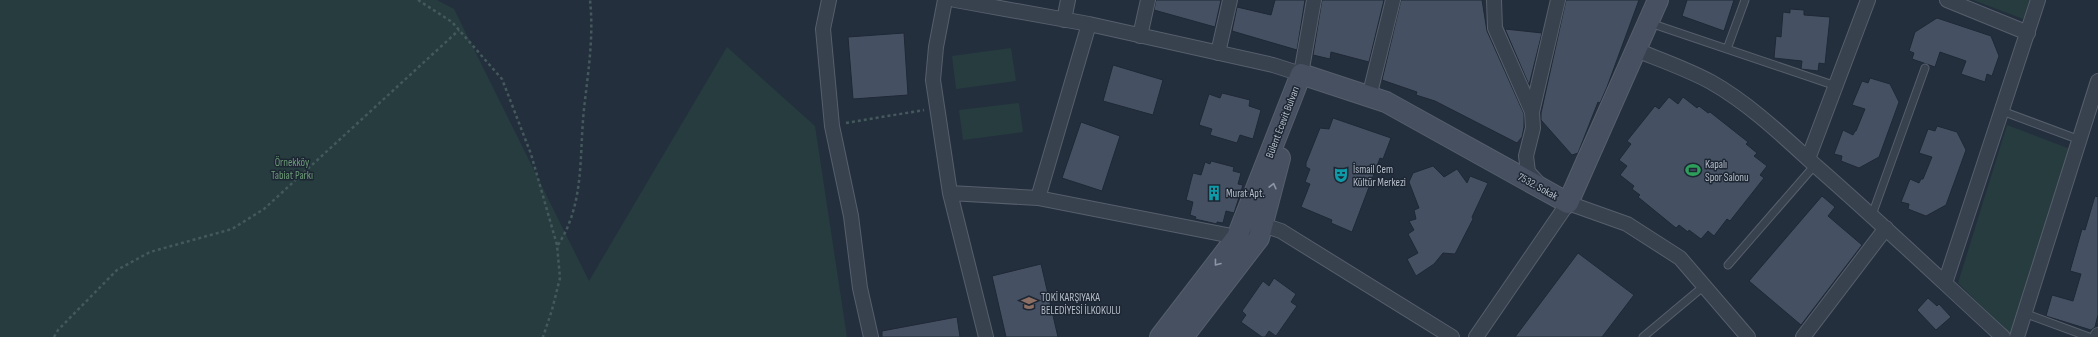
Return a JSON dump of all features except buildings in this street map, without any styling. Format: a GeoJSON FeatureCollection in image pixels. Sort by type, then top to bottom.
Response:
{"type":"FeatureCollection","features":[{"type":"Feature","properties":{"kind":"street"},"geometry":{"type":"LineString","coordinates":[[829,0],[823,29],[832,126],[851,216],[860,288],[871,337]]}},
{"type":"Feature","properties":{"kind":"street"},"geometry":{"type":"LineString","coordinates":[[945,0],[936,47],[933,80],[950,193],[986,337]]}},
{"type":"Feature","properties":{"kind":"street"},"geometry":{"type":"LineString","coordinates":[[955,0],[981,2],[1089,24],[1273,65],[1301,74],[1314,0]]}},
{"type":"Feature","properties":{"kind":"street"},"geometry":{"type":"LineString","coordinates":[[1064,20],[1068,0]]}},
{"type":"Feature","properties":{"kind":"street"},"geometry":{"type":"LineString","coordinates":[[1140,36],[1148,0]]}},
{"type":"Feature","properties":{"kind":"street"},"geometry":{"type":"LineString","coordinates":[[1218,53],[1230,0]]}},
{"type":"Feature","properties":{"kind":"street"},"geometry":{"type":"LineString","coordinates":[[1370,97],[1393,0]]}},
{"type":"Feature","properties":{"kind":"street"},"geometry":{"type":"LineString","coordinates":[[1494,0],[1495,28],[1532,112],[1534,128],[1526,156],[1528,172],[1533,179],[1568,203]]}},
{"type":"Feature","properties":{"kind":"street"},"geometry":{"type":"LineString","coordinates":[[1532,112],[1558,0]]}},
{"type":"Feature","properties":{"kind":"street"},"geometry":{"type":"LineString","coordinates":[[1476,337],[1568,203],[1658,0]]}},
{"type":"Feature","properties":{"kind":"street"},"geometry":{"type":"LineString","coordinates":[[1812,162],[1836,86],[1868,0]]}},
{"type":"Feature","properties":{"kind":"street"},"geometry":{"type":"LineString","coordinates":[[1947,0],[2028,33]]}},
{"type":"Feature","properties":{"kind":"street"},"geometry":{"type":"LineString","coordinates":[[1945,283],[2038,0]]}},
{"type":"Feature","properties":{"kind":"street"},"geometry":{"type":"LineString","coordinates":[[1038,198],[1089,24]]}},
{"type":"Feature","properties":{"kind":"street"},"geometry":{"type":"LineString","coordinates":[[1636,50],[1712,82],[1775,130],[1872,215],[2003,337]]}},
{"type":"Feature","properties":{"kind":"street","name":"7532. Sokak"},"geometry":{"type":"LineString","coordinates":[[1301,74],[1386,102],[1568,203],[1627,224],[1680,258],[1748,337]]}},
{"type":"Feature","properties":{"kind":"street","name":"Bülent Ecevit Bulvarı"},"geometry":{"type":"LineString","coordinates":[[1183,337],[1259,238],[1301,74]]}},
{"type":"Feature","properties":{"kind":"street","name":"Bülent Ecevit Bulvarı"},"geometry":{"type":"LineString","coordinates":[[1160,337],[1237,237],[1301,74]]}},
{"type":"Feature","properties":{"kind":"street"},"geometry":{"type":"LineString","coordinates":[[2017,337],[2097,89]]}},
{"type":"Feature","properties":{"kind":"street"},"geometry":{"type":"LineString","coordinates":[[950,193],[1038,198],[1237,237],[1263,225],[1281,231],[1452,337]]}},
{"type":"Feature","properties":{"kind":"street"},"geometry":{"type":"LineString","coordinates":[[1803,337],[1886,228]]}},
{"type":"Feature","properties":{"kind":"lane"},"geometry":{"type":"LineString","coordinates":[[1727,49],[1745,0]]}},
{"type":"Feature","properties":{"kind":"lane"},"geometry":{"type":"LineString","coordinates":[[1648,22],[1836,86]]}},
{"type":"Feature","properties":{"kind":"lane"},"geometry":{"type":"LineString","coordinates":[[1872,215],[1925,68]]}},
{"type":"Feature","properties":{"kind":"lane"},"geometry":{"type":"LineString","coordinates":[[2002,111],[2080,140]]}},
{"type":"Feature","properties":{"kind":"lane"},"geometry":{"type":"LineString","coordinates":[[1728,265],[1812,162]]}},
{"type":"Feature","properties":{"kind":"lane"},"geometry":{"type":"LineString","coordinates":[[1643,337],[1704,286]]}},
{"type":"Feature","properties":{"kind":"lane"},"geometry":{"type":"LineString","coordinates":[[2024,313],[2089,337]]}},
{"type":"Feature","properties":{"kind":"path"},"geometry":{"type":"LineString","coordinates":[[418,0],[452,22],[502,80],[531,154],[557,245],[560,278],[543,337]]}},
{"type":"Feature","properties":{"kind":"path"},"geometry":{"type":"LineString","coordinates":[[557,245],[564,236],[576,203],[581,167],[584,110],[592,37],[590,0]]}},
{"type":"Feature","properties":{"kind":"path"},"geometry":{"type":"LineString","coordinates":[[54,337],[58,330],[117,270],[150,252],[232,229],[264,209],[459,30]]}},
{"type":"Feature","properties":{"kind":"path"},"geometry":{"type":"LineString","coordinates":[[832,126],[937,108]]}},
{"type":"Feature","properties":{"kind":"green space","name":"Örnekköy Tabiat Parkı"},"geometry":{"type":"Polygon","coordinates":[[[0,0],[437,0],[454,9],[589,281],[727,47],[815,126],[847,337],[0,337],[0,0]]]}},
{"type":"Feature","properties":{"kind":"green space"},"geometry":{"type":"Polygon","coordinates":[[[1973,0],[2030,0],[2023,19],[1973,0]]]}},
{"type":"Feature","properties":{"kind":"green space"},"geometry":{"type":"Polygon","coordinates":[[[1011,48],[1016,81],[956,89],[952,56],[1011,48]]]}},
{"type":"Feature","properties":{"kind":"green space"},"geometry":{"type":"Polygon","coordinates":[[[1019,103],[1023,132],[963,140],[959,110],[1019,103]]]}},
{"type":"Feature","properties":{"kind":"green space"},"geometry":{"type":"Polygon","coordinates":[[[2007,125],[2070,149],[2011,336],[1958,283],[2007,125]]]}},
{"type":"Feature","properties":{"kind":"place","name":"Kapalı Spor Salonu"},"geometry":{"type":"Point","coordinates":[1693,170]}},
{"type":"Feature","properties":{"kind":"place","name":"İsmail Cem Kültür Merkezi"},"geometry":{"type":"Point","coordinates":[1341,175]}},
{"type":"Feature","properties":{"kind":"place","name":"Murat Apt."},"geometry":{"type":"Point","coordinates":[1214,193]}},
{"type":"Feature","properties":{"kind":"place","name":"TOKİ KARŞIYAKA BELEDİYESİ İLKOKULU"},"geometry":{"type":"Point","coordinates":[1029,303]}}]}
